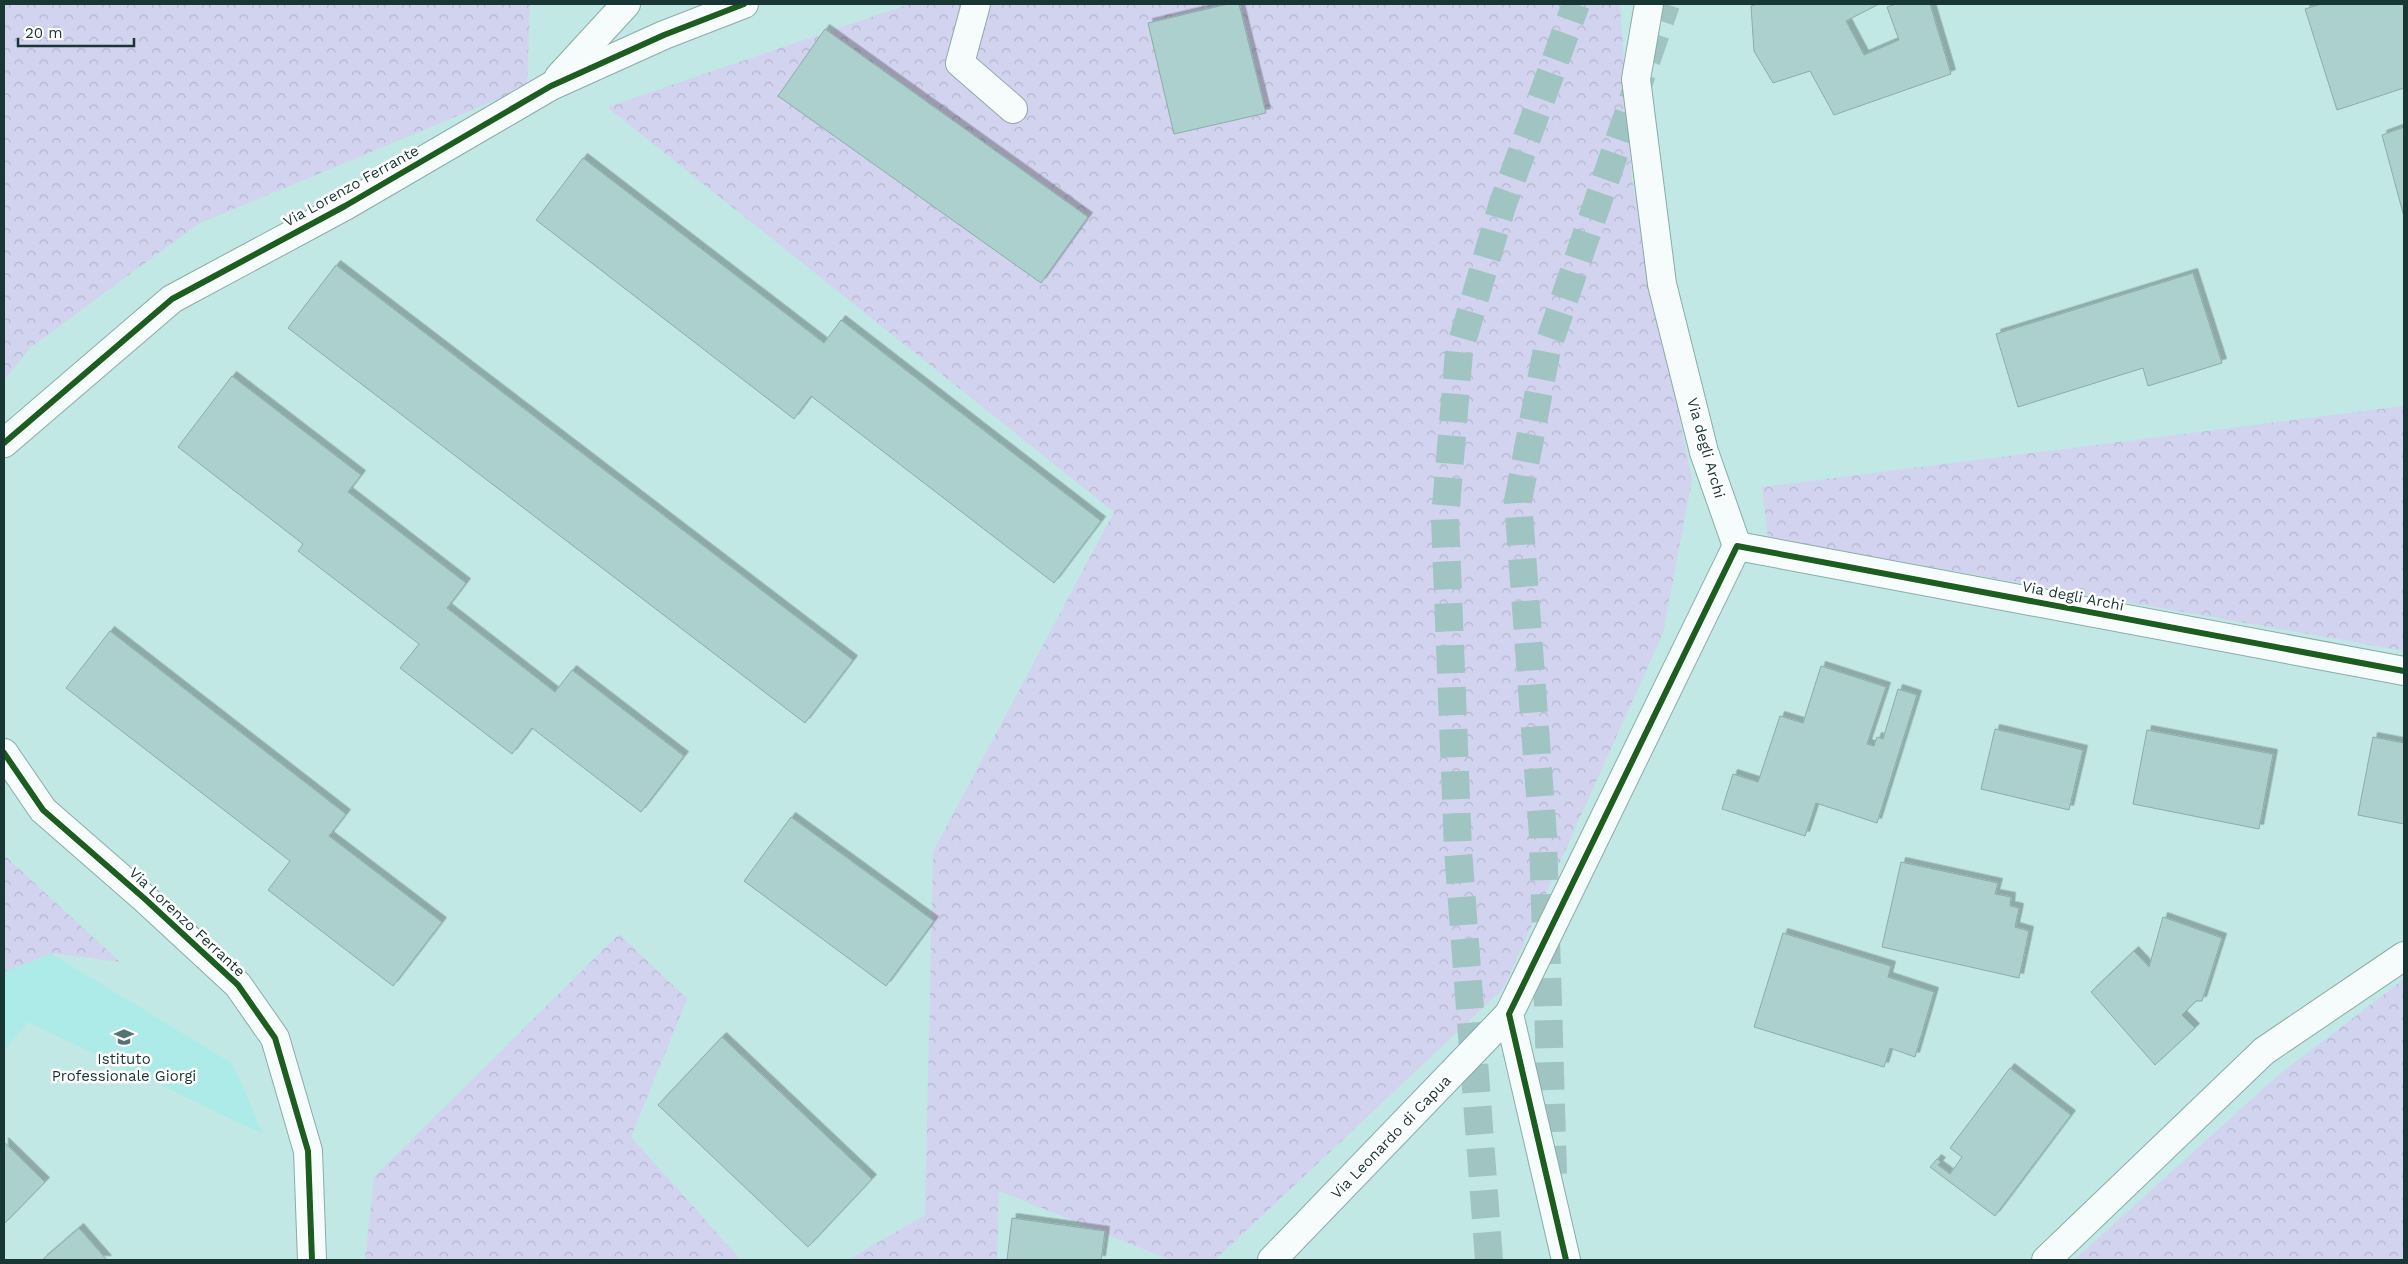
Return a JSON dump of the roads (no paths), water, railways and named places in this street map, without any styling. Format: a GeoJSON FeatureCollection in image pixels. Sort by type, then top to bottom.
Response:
{"type":"FeatureCollection","features":[{"type":"Feature","properties":{"kind":"street"},"geometry":{"type":"LineString","coordinates":[[551,86],[626,4]]}},
{"type":"Feature","properties":{"kind":"street","name":"Via Lorenzo Ferrante"},"geometry":{"type":"LineString","coordinates":[[4,443],[172,299],[345,206],[551,86],[664,35],[744,4]]}},
{"type":"Feature","properties":{"kind":"street"},"geometry":{"type":"LineString","coordinates":[[976,4],[960,64],[1013,109]]}},
{"type":"Feature","properties":{"kind":"street","name":"Via degli Archi"},"geometry":{"type":"LineString","coordinates":[[1649,4],[1636,79],[1662,284],[1704,452],[1737,546],[2404,670]]}},
{"type":"Feature","properties":{"kind":"street","name":"Via Leonardo di Capua"},"geometry":{"type":"LineString","coordinates":[[1272,1260],[1509,1014],[1737,546]]}},
{"type":"Feature","properties":{"kind":"street","name":"Via Lorenzo Ferrante"},"geometry":{"type":"LineString","coordinates":[[4,753],[43,810],[145,899],[238,985],[275,1038],[308,1151],[312,1260]]}},
{"type":"Feature","properties":{"kind":"street"},"geometry":{"type":"LineString","coordinates":[[2046,1260],[2264,1051],[2404,956]]}},
{"type":"Feature","properties":{"kind":"street"},"geometry":{"type":"LineString","coordinates":[[1509,1014],[1566,1260]]}},
{"type":"Feature","properties":{"kind":"tunnel"},"geometry":{"type":"LineString","coordinates":[[1489,1260],[1458,850],[1445,518],[1459,352],[1502,206],[1576,4]]}},
{"type":"Feature","properties":{"kind":"tunnel"},"geometry":{"type":"LineString","coordinates":[[1553,1174],[1543,836],[1518,501],[1547,349],[1666,4]]}},
{"type":"Feature","properties":{"kind":"place","name":"Istituto Professionale Giorgi"},"geometry":{"type":"Point","coordinates":[124,1037]}}]}
